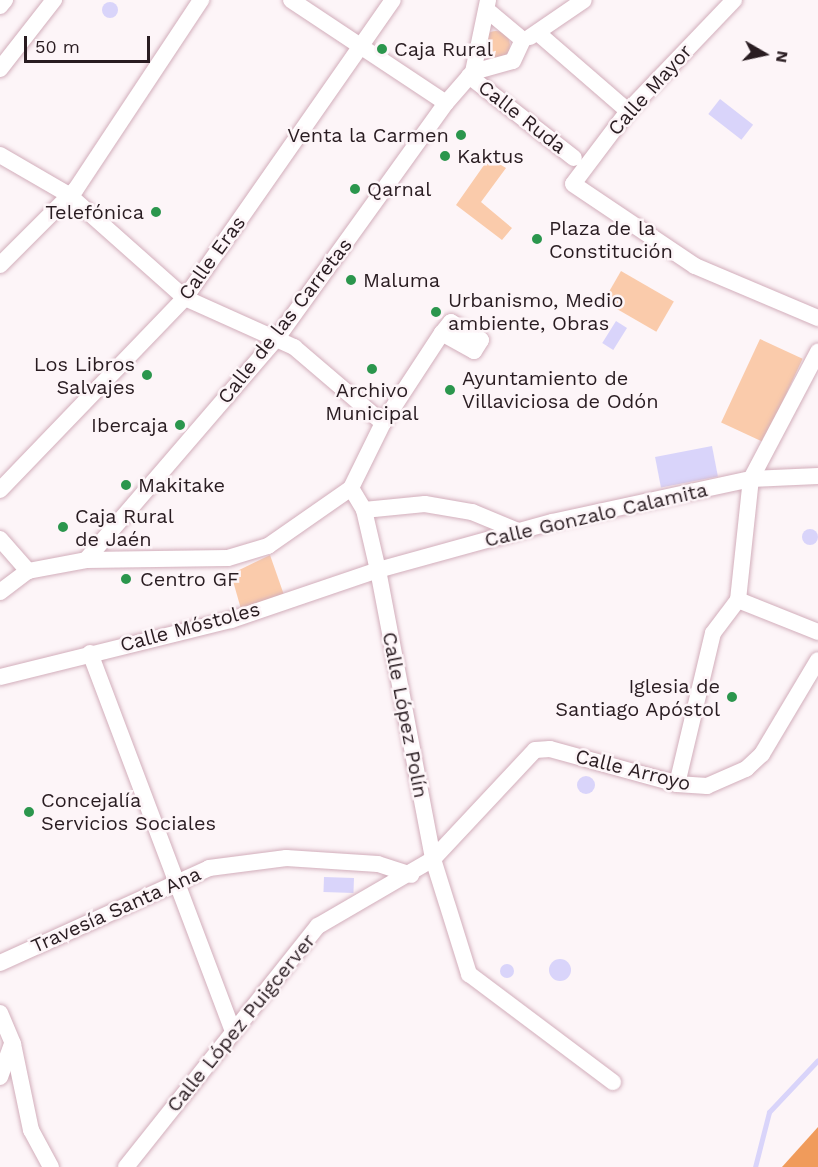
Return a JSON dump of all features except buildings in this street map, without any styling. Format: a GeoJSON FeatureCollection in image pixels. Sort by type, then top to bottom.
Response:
{"type":"FeatureCollection","features":[{"type":"Feature","properties":{"kind":"street"},"geometry":{"type":"LineString","coordinates":[[0,6],[5,0]]}},
{"type":"Feature","properties":{"kind":"street"},"geometry":{"type":"LineString","coordinates":[[0,69],[54,0]]}},
{"type":"Feature","properties":{"kind":"street"},"geometry":{"type":"LineString","coordinates":[[0,265],[69,195],[201,0]]}},
{"type":"Feature","properties":{"kind":"street"},"geometry":{"type":"LineString","coordinates":[[291,0],[446,103]]}},
{"type":"Feature","properties":{"kind":"street","name":"Calle Eras"},"geometry":{"type":"LineString","coordinates":[[0,490],[185,298],[393,0]]}},
{"type":"Feature","properties":{"kind":"street"},"geometry":{"type":"LineString","coordinates":[[584,0],[531,37],[505,67],[471,74],[477,36],[487,9],[531,37],[628,111]]}},
{"type":"Feature","properties":{"kind":"street","name":"Calle Mayor"},"geometry":{"type":"LineString","coordinates":[[734,0],[628,111],[573,184],[695,266],[818,318]]}},
{"type":"Feature","properties":{"kind":"street","name":"Calle de las Carretas"},"geometry":{"type":"LineString","coordinates":[[86,560],[277,338],[446,103],[471,74]]}},
{"type":"Feature","properties":{"kind":"street","name":"Calle Ruda"},"geometry":{"type":"LineString","coordinates":[[471,74],[574,158]]}},
{"type":"Feature","properties":{"kind":"street"},"geometry":{"type":"LineString","coordinates":[[0,155],[69,195],[185,298],[277,338],[383,423]]}},
{"type":"Feature","properties":{"kind":"street"},"geometry":{"type":"LineString","coordinates":[[0,592],[28,571],[86,560],[228,558],[268,546],[351,488],[383,423],[442,333]]}},
{"type":"Feature","properties":{"kind":"street"},"geometry":{"type":"LineString","coordinates":[[676,784],[713,633],[738,600],[751,479],[818,352]]}},
{"type":"Feature","properties":{"kind":"street","name":"Calle Gonzalo Calamita"},"geometry":{"type":"LineString","coordinates":[[378,570],[518,531],[751,479],[818,476]]}},
{"type":"Feature","properties":{"kind":"street","name":"Calle López Polín"},"geometry":{"type":"LineString","coordinates":[[351,488],[364,510],[378,570],[433,860],[469,974],[614,1082]]}},
{"type":"Feature","properties":{"kind":"street"},"geometry":{"type":"LineString","coordinates":[[364,510],[425,504],[472,512],[518,531]]}},
{"type":"Feature","properties":{"kind":"street"},"geometry":{"type":"LineString","coordinates":[[0,539],[28,571]]}},
{"type":"Feature","properties":{"kind":"street","name":"Calle Móstoles"},"geometry":{"type":"LineString","coordinates":[[0,677],[231,620],[378,570]]}},
{"type":"Feature","properties":{"kind":"street"},"geometry":{"type":"LineString","coordinates":[[738,600],[818,632]]}},
{"type":"Feature","properties":{"kind":"street"},"geometry":{"type":"LineString","coordinates":[[90,653],[233,1031]]}},
{"type":"Feature","properties":{"kind":"street","name":"Calle Arroyo"},"geometry":{"type":"LineString","coordinates":[[433,860],[535,750],[550,749],[676,784],[707,786],[746,769],[762,754],[818,660]]}},
{"type":"Feature","properties":{"kind":"street","name":"Travesía Santa Ana"},"geometry":{"type":"LineString","coordinates":[[0,963],[174,879],[209,868],[286,858],[378,864],[411,875]]}},
{"type":"Feature","properties":{"kind":"street","name":"Calle López Puigcerver"},"geometry":{"type":"LineString","coordinates":[[126,1167],[318,926],[411,875],[433,860]]}},
{"type":"Feature","properties":{"kind":"street"},"geometry":{"type":"LineString","coordinates":[[0,1013],[12,1044],[31,1130],[51,1167]]}},
{"type":"Feature","properties":{"kind":"street"},"geometry":{"type":"LineString","coordinates":[[0,1077],[12,1044]]}},
{"type":"Feature","properties":{"kind":"shaded area"},"geometry":{"type":"Polygon","coordinates":[[[107,2],[113,2],[118,10],[116,16],[107,18],[102,13],[102,7],[107,2]]]}},
{"type":"Feature","properties":{"kind":"shaded area"},"geometry":{"type":"Polygon","coordinates":[[[496,31],[506,35],[510,45],[506,55],[496,59],[486,55],[482,45],[486,35],[496,31]]]}},
{"type":"Feature","properties":{"kind":"shaded area"},"geometry":{"type":"Polygon","coordinates":[[[720,99],[753,125],[741,140],[708,114],[720,99]]]}},
{"type":"Feature","properties":{"kind":"shaded area"},"geometry":{"type":"Polygon","coordinates":[[[489,158],[506,168],[481,202],[512,228],[502,240],[456,205],[489,158]]]}},
{"type":"Feature","properties":{"kind":"shaded area"},"geometry":{"type":"Polygon","coordinates":[[[621,271],[674,302],[656,332],[604,301],[621,271]]]}},
{"type":"Feature","properties":{"kind":"shaded area"},"geometry":{"type":"Polygon","coordinates":[[[616,321],[627,328],[613,350],[602,343],[616,321]]]}},
{"type":"Feature","properties":{"kind":"shaded area"},"geometry":{"type":"Polygon","coordinates":[[[760,339],[803,359],[764,442],[721,422],[760,339]]]}},
{"type":"Feature","properties":{"kind":"shaded area"},"geometry":{"type":"Polygon","coordinates":[[[712,446],[718,476],[661,487],[655,457],[712,446]]]}},
{"type":"Feature","properties":{"kind":"shaded area"},"geometry":{"type":"Polygon","coordinates":[[[810,529],[816,531],[818,537],[816,543],[810,545],[804,543],[802,537],[804,531],[810,529]]]}},
{"type":"Feature","properties":{"kind":"shaded area"},"geometry":{"type":"Polygon","coordinates":[[[270,555],[284,595],[241,609],[231,574],[270,555]]]}},
{"type":"Feature","properties":{"kind":"shaded area"},"geometry":{"type":"Polygon","coordinates":[[[586,776],[592,779],[595,785],[592,791],[586,794],[580,791],[577,785],[580,779],[586,776]]]}},
{"type":"Feature","properties":{"kind":"shaded area"},"geometry":{"type":"Polygon","coordinates":[[[324,877],[354,878],[353,893],[323,892],[324,877]]]}},
{"type":"Feature","properties":{"kind":"shaded area"},"geometry":{"type":"Polygon","coordinates":[[[560,959],[568,962],[571,970],[568,978],[560,981],[552,978],[549,970],[552,962],[560,959]]]}},
{"type":"Feature","properties":{"kind":"shaded area"},"geometry":{"type":"Polygon","coordinates":[[[504,964],[510,964],[514,971],[510,978],[504,978],[500,974],[500,968],[504,964]]]}},
{"type":"Feature","properties":{"kind":"shaded area"},"geometry":{"type":"Polygon","coordinates":[[[818,1127],[818,1167],[782,1167],[818,1127]]]}},
{"type":"Feature","properties":{"kind":"waterway"},"geometry":{"type":"LineString","coordinates":[[755,1167],[769,1112],[818,1060]]}},
{"type":"Feature","properties":{"kind":"place","name":"Caja Rural"},"geometry":{"type":"Point","coordinates":[382,49]}},
{"type":"Feature","properties":{"kind":"place","name":"Venta la Carmen"},"geometry":{"type":"Point","coordinates":[461,135]}},
{"type":"Feature","properties":{"kind":"place","name":"Kaktus"},"geometry":{"type":"Point","coordinates":[445,156]}},
{"type":"Feature","properties":{"kind":"place","name":"Qarnal"},"geometry":{"type":"Point","coordinates":[355,189]}},
{"type":"Feature","properties":{"kind":"place","name":"Telefónica"},"geometry":{"type":"Point","coordinates":[156,212]}},
{"type":"Feature","properties":{"kind":"place","name":"Plaza de la Constitución"},"geometry":{"type":"Point","coordinates":[537,239]}},
{"type":"Feature","properties":{"kind":"place","name":"Maluma"},"geometry":{"type":"Point","coordinates":[351,280]}},
{"type":"Feature","properties":{"kind":"place","name":"Urbanismo, Medio ambiente, Obras"},"geometry":{"type":"Point","coordinates":[436,312]}},
{"type":"Feature","properties":{"kind":"place","name":"Archivo Municipal"},"geometry":{"type":"Point","coordinates":[372,369]}},
{"type":"Feature","properties":{"kind":"place","name":"Los Libros Salvajes"},"geometry":{"type":"Point","coordinates":[147,375]}},
{"type":"Feature","properties":{"kind":"place","name":"Ayuntamiento de Villaviciosa de Odón"},"geometry":{"type":"Point","coordinates":[450,390]}},
{"type":"Feature","properties":{"kind":"place","name":"Ibercaja"},"geometry":{"type":"Point","coordinates":[180,425]}},
{"type":"Feature","properties":{"kind":"place","name":"Makitake"},"geometry":{"type":"Point","coordinates":[126,485]}},
{"type":"Feature","properties":{"kind":"place","name":"Caja Rural de Jaén"},"geometry":{"type":"Point","coordinates":[63,527]}},
{"type":"Feature","properties":{"kind":"place","name":"Centro GF"},"geometry":{"type":"Point","coordinates":[126,579]}},
{"type":"Feature","properties":{"kind":"place","name":"Iglesia de Santiago Apóstol"},"geometry":{"type":"Point","coordinates":[732,697]}},
{"type":"Feature","properties":{"kind":"place","name":"Concejalía Servicios Sociales"},"geometry":{"type":"Point","coordinates":[29,812]}}]}
